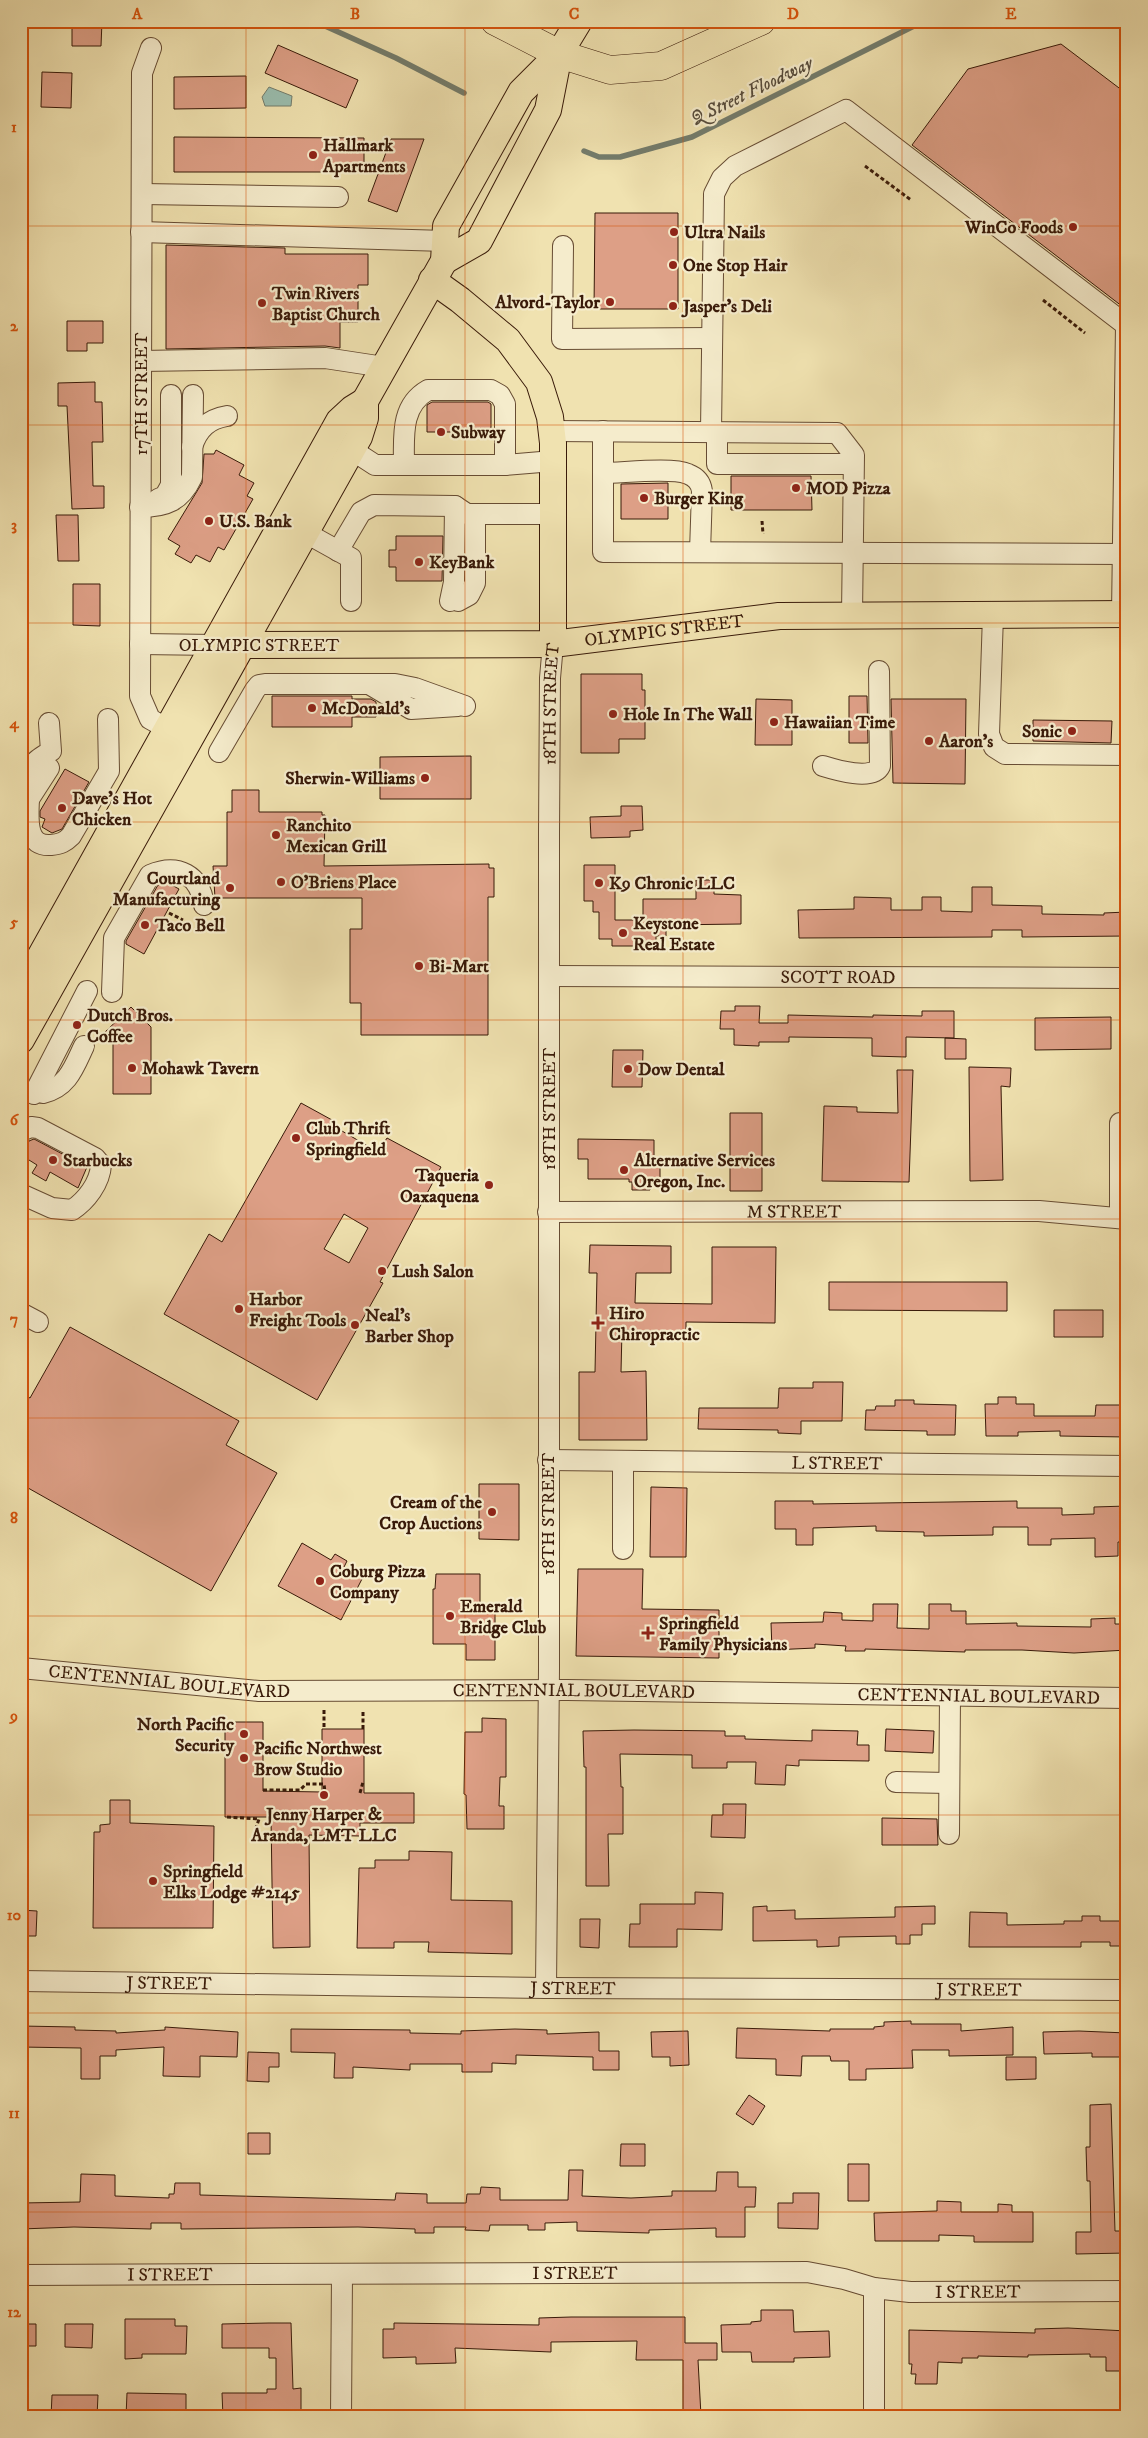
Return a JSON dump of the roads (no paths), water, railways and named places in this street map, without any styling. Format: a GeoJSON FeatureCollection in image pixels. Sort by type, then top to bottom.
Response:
{"type":"FeatureCollection","features":[{"type":"Feature","properties":{"kind":"highway"},"geometry":{"type":"LineString","coordinates":[[495,21],[559,54],[610,70],[661,66],[761,21]]}},
{"type":"Feature","properties":{"kind":"main road"},"geometry":{"type":"LineString","coordinates":[[22,989],[216,645],[339,421],[352,409],[365,401],[384,367],[440,261],[446,226],[521,92],[559,54],[579,21]]}},
{"type":"Feature","properties":{"kind":"main road"},"geometry":{"type":"LineString","coordinates":[[440,261],[479,241],[548,110],[559,54]]}},
{"type":"Feature","properties":{"kind":"main road","name":"18TH STREET"},"geometry":{"type":"LineString","coordinates":[[440,261],[460,300],[508,340],[539,382],[550,416],[553,462],[553,644]]}},
{"type":"Feature","properties":{"kind":"main road"},"geometry":{"type":"LineString","coordinates":[[21,1040],[352,450],[365,418],[365,401]]}},
{"type":"Feature","properties":{"kind":"main road","name":"OLYMPIC STREET"},"geometry":{"type":"LineString","coordinates":[[216,645],[553,644],[778,616],[1125,614]]}},
{"type":"Feature","properties":{"kind":"street","name":"17TH STREET"},"geometry":{"type":"LineString","coordinates":[[151,48],[142,73],[141,361],[146,502],[140,644],[140,696],[142,706],[150,719],[168,729]]}},
{"type":"Feature","properties":{"kind":"street"},"geometry":{"type":"LineString","coordinates":[[853,464],[717,464],[714,432],[712,338],[712,213],[714,194],[722,178],[735,166],[846,110],[1126,325],[1125,614]]}},
{"type":"Feature","properties":{"kind":"street"},"geometry":{"type":"LineString","coordinates":[[142,194],[338,198]]}},
{"type":"Feature","properties":{"kind":"street"},"geometry":{"type":"LineString","coordinates":[[141,232],[440,261]]}},
{"type":"Feature","properties":{"kind":"street"},"geometry":{"type":"LineString","coordinates":[[563,246],[562,339],[712,338]]}},
{"type":"Feature","properties":{"kind":"street"},"geometry":{"type":"LineString","coordinates":[[141,361],[325,358],[384,367]]}},
{"type":"Feature","properties":{"kind":"street"},"geometry":{"type":"LineString","coordinates":[[404,465],[404,420],[419,395],[428,390],[491,390],[500,394],[505,404],[505,465]]}},
{"type":"Feature","properties":{"kind":"street"},"geometry":{"type":"LineString","coordinates":[[182,395],[192,447],[192,477],[178,499],[158,507],[146,502],[167,498],[177,489],[180,482],[182,395]]}},
{"type":"Feature","properties":{"kind":"street"},"geometry":{"type":"LineString","coordinates":[[192,447],[196,435],[201,428],[210,421],[228,416]]}},
{"type":"Feature","properties":{"kind":"street"},"geometry":{"type":"LineString","coordinates":[[552,431],[837,433],[854,455],[852,615]]}},
{"type":"Feature","properties":{"kind":"street"},"geometry":{"type":"LineString","coordinates":[[603,431],[603,552],[1125,554]]}},
{"type":"Feature","properties":{"kind":"street"},"geometry":{"type":"LineString","coordinates":[[352,450],[375,465],[505,465],[553,462]]}},
{"type":"Feature","properties":{"kind":"street"},"geometry":{"type":"LineString","coordinates":[[603,473],[680,472],[694,477],[702,491],[700,552]]}},
{"type":"Feature","properties":{"kind":"street"},"geometry":{"type":"LineString","coordinates":[[338,551],[361,512],[374,505],[553,514]]}},
{"type":"Feature","properties":{"kind":"street"},"geometry":{"type":"LineString","coordinates":[[454,601],[469,595],[475,583],[465,511]]}},
{"type":"Feature","properties":{"kind":"street"},"geometry":{"type":"LineString","coordinates":[[306,533],[351,558],[351,601]]}},
{"type":"Feature","properties":{"kind":"street"},"geometry":{"type":"LineString","coordinates":[[993,614],[989,734],[994,747],[1006,754],[1127,755]]}},
{"type":"Feature","properties":{"kind":"street","name":"OLYMPIC STREET"},"geometry":{"type":"LineString","coordinates":[[140,644],[216,645]]}},
{"type":"Feature","properties":{"kind":"street","name":"18TH STREET"},"geometry":{"type":"LineString","coordinates":[[546,1988],[550,678],[553,644]]}},
{"type":"Feature","properties":{"kind":"street"},"geometry":{"type":"LineString","coordinates":[[823,766],[856,773],[878,771],[880,766],[879,671]]}},
{"type":"Feature","properties":{"kind":"street"},"geometry":{"type":"LineString","coordinates":[[219,752],[259,685],[394,684],[414,688],[465,706]]}},
{"type":"Feature","properties":{"kind":"street"},"geometry":{"type":"LineString","coordinates":[[50,723],[50,751],[31,767],[28,822],[32,836],[38,842],[48,845],[64,843],[72,836],[109,771],[108,719]]}},
{"type":"Feature","properties":{"kind":"street"},"geometry":{"type":"LineString","coordinates":[[29,799],[49,768]]}},
{"type":"Feature","properties":{"kind":"street"},"geometry":{"type":"LineString","coordinates":[[112,992],[114,938],[150,874],[167,868],[182,872],[199,889],[204,905]]}},
{"type":"Feature","properties":{"kind":"street","name":"SCOTT ROAD"},"geometry":{"type":"LineString","coordinates":[[549,976],[1127,978]]}},
{"type":"Feature","properties":{"kind":"street"},"geometry":{"type":"LineString","coordinates":[[22,989],[50,990]]}},
{"type":"Feature","properties":{"kind":"street"},"geometry":{"type":"LineString","coordinates":[[84,1046],[66,1081],[57,1089],[39,1093],[87,991]]}},
{"type":"Feature","properties":{"kind":"street"},"geometry":{"type":"LineString","coordinates":[[1120,1123],[1123,1218]]}},
{"type":"Feature","properties":{"kind":"street"},"geometry":{"type":"LineString","coordinates":[[21,1131],[31,1127],[38,1128],[95,1158],[101,1165],[101,1171],[86,1199],[72,1210],[52,1208],[21,1194]]}},
{"type":"Feature","properties":{"kind":"street","name":"M STREET"},"geometry":{"type":"LineString","coordinates":[[548,1212],[1039,1211],[1123,1218]]}},
{"type":"Feature","properties":{"kind":"street","name":"L STREET"},"geometry":{"type":"LineString","coordinates":[[548,1460],[1127,1466]]}},
{"type":"Feature","properties":{"kind":"street"},"geometry":{"type":"LineString","coordinates":[[623,1461],[623,1549]]}},
{"type":"Feature","properties":{"kind":"street","name":"CENTENNIAL BOULEVARD"},"geometry":{"type":"LineString","coordinates":[[21,1668],[259,1691],[548,1691],[1127,1698]]}},
{"type":"Feature","properties":{"kind":"street"},"geometry":{"type":"LineString","coordinates":[[949,1834],[950,1696]]}},
{"type":"Feature","properties":{"kind":"street"},"geometry":{"type":"LineString","coordinates":[[896,1782],[949,1783]]}},
{"type":"Feature","properties":{"kind":"street","name":"J STREET"},"geometry":{"type":"LineString","coordinates":[[21,1981],[546,1988],[1127,1990]]}},
{"type":"Feature","properties":{"kind":"street","name":"I STREET"},"geometry":{"type":"LineString","coordinates":[[21,2275],[807,2272],[844,2279],[874,2288],[910,2292],[1127,2291]]}},
{"type":"Feature","properties":{"kind":"street"},"geometry":{"type":"LineString","coordinates":[[341,2417],[342,2274]]}},
{"type":"Feature","properties":{"kind":"street"},"geometry":{"type":"LineString","coordinates":[[874,2288],[874,2417]]}},
{"type":"Feature","properties":{"kind":"waterway","name":"Q Street Floodway"},"geometry":{"type":"LineString","coordinates":[[314,21],[396,58],[464,93]]}},
{"type":"Feature","properties":{"kind":"waterway","name":"Q Street Floodway"},"geometry":{"type":"LineString","coordinates":[[584,151],[599,157],[620,157],[692,137],[924,21]]}},
{"type":"Feature","properties":{"kind":"place","name":"Hallmark Apartments"},"geometry":{"type":"Point","coordinates":[313,155]}},
{"type":"Feature","properties":{"kind":"place","name":"WinCo Foods"},"geometry":{"type":"Point","coordinates":[1073,227]}},
{"type":"Feature","properties":{"kind":"place","name":"Ultra Nails"},"geometry":{"type":"Point","coordinates":[674,232]}},
{"type":"Feature","properties":{"kind":"place","name":"One Stop Hair"},"geometry":{"type":"Point","coordinates":[673,265]}},
{"type":"Feature","properties":{"kind":"place","name":"Alvord-Taylor"},"geometry":{"type":"Point","coordinates":[610,302]}},
{"type":"Feature","properties":{"kind":"place","name":"Twin Rivers Baptist Church"},"geometry":{"type":"Point","coordinates":[262,303]}},
{"type":"Feature","properties":{"kind":"place","name":"Jasper’s Deli"},"geometry":{"type":"Point","coordinates":[673,306]}},
{"type":"Feature","properties":{"kind":"place","name":"Subway"},"geometry":{"type":"Point","coordinates":[441,432]}},
{"type":"Feature","properties":{"kind":"place","name":"MOD Pizza"},"geometry":{"type":"Point","coordinates":[796,488]}},
{"type":"Feature","properties":{"kind":"place","name":"Burger King"},"geometry":{"type":"Point","coordinates":[644,498]}},
{"type":"Feature","properties":{"kind":"place","name":"U.S. Bank"},"geometry":{"type":"Point","coordinates":[209,521]}},
{"type":"Feature","properties":{"kind":"place","name":"KeyBank"},"geometry":{"type":"Point","coordinates":[419,562]}},
{"type":"Feature","properties":{"kind":"place","name":"McDonald's"},"geometry":{"type":"Point","coordinates":[312,708]}},
{"type":"Feature","properties":{"kind":"place","name":"Hole In The Wall"},"geometry":{"type":"Point","coordinates":[613,714]}},
{"type":"Feature","properties":{"kind":"place","name":"Hawaiian Time"},"geometry":{"type":"Point","coordinates":[774,722]}},
{"type":"Feature","properties":{"kind":"place","name":"Sonic"},"geometry":{"type":"Point","coordinates":[1072,731]}},
{"type":"Feature","properties":{"kind":"place","name":"Aaron's"},"geometry":{"type":"Point","coordinates":[929,741]}},
{"type":"Feature","properties":{"kind":"place","name":"Sherwin-Williams"},"geometry":{"type":"Point","coordinates":[425,778]}},
{"type":"Feature","properties":{"kind":"place","name":"Dave's Hot Chicken"},"geometry":{"type":"Point","coordinates":[62,808]}},
{"type":"Feature","properties":{"kind":"place","name":"Ranchito Mexican Grill"},"geometry":{"type":"Point","coordinates":[276,835]}},
{"type":"Feature","properties":{"kind":"place","name":"O’Briens Place"},"geometry":{"type":"Point","coordinates":[281,882]}},
{"type":"Feature","properties":{"kind":"place","name":"K9 Chronic LLC"},"geometry":{"type":"Point","coordinates":[599,883]}},
{"type":"Feature","properties":{"kind":"place","name":"Courtland Manufacturing"},"geometry":{"type":"Point","coordinates":[230,888]}},
{"type":"Feature","properties":{"kind":"place","name":"Taco Bell"},"geometry":{"type":"Point","coordinates":[145,925]}},
{"type":"Feature","properties":{"kind":"place","name":"Keystone Real Estate"},"geometry":{"type":"Point","coordinates":[623,933]}},
{"type":"Feature","properties":{"kind":"place","name":"Bi-Mart"},"geometry":{"type":"Point","coordinates":[419,966]}},
{"type":"Feature","properties":{"kind":"place","name":"Dutch Bros. Coffee"},"geometry":{"type":"Point","coordinates":[77,1025]}},
{"type":"Feature","properties":{"kind":"place","name":"Mohawk Tavern"},"geometry":{"type":"Point","coordinates":[132,1068]}},
{"type":"Feature","properties":{"kind":"place","name":"Dow Dental"},"geometry":{"type":"Point","coordinates":[628,1069]}},
{"type":"Feature","properties":{"kind":"place","name":"Club Thrift Springfield"},"geometry":{"type":"Point","coordinates":[296,1138]}},
{"type":"Feature","properties":{"kind":"place","name":"Starbucks"},"geometry":{"type":"Point","coordinates":[53,1160]}},
{"type":"Feature","properties":{"kind":"place","name":"Alternative Services Oregon, Inc."},"geometry":{"type":"Point","coordinates":[624,1170]}},
{"type":"Feature","properties":{"kind":"place","name":"Taqueria Oaxaquena"},"geometry":{"type":"Point","coordinates":[489,1185]}},
{"type":"Feature","properties":{"kind":"place","name":"Lush Salon"},"geometry":{"type":"Point","coordinates":[382,1271]}},
{"type":"Feature","properties":{"kind":"place","name":"Harbor Freight Tools"},"geometry":{"type":"Point","coordinates":[239,1309]}},
{"type":"Feature","properties":{"kind":"place","name":"Hiro Chiropractic"},"geometry":{"type":"Point","coordinates":[598,1323]}},
{"type":"Feature","properties":{"kind":"place","name":"Neal's Barber Shop"},"geometry":{"type":"Point","coordinates":[355,1325]}},
{"type":"Feature","properties":{"kind":"place","name":"Cream of the Crop Auctions"},"geometry":{"type":"Point","coordinates":[492,1512]}},
{"type":"Feature","properties":{"kind":"place","name":"Coburg Pizza Company"},"geometry":{"type":"Point","coordinates":[320,1581]}},
{"type":"Feature","properties":{"kind":"place","name":"Emerald Bridge Club"},"geometry":{"type":"Point","coordinates":[450,1616]}},
{"type":"Feature","properties":{"kind":"place","name":"Springfield Family Physicians"},"geometry":{"type":"Point","coordinates":[648,1633]}},
{"type":"Feature","properties":{"kind":"place","name":"North Pacific Security"},"geometry":{"type":"Point","coordinates":[244,1734]}},
{"type":"Feature","properties":{"kind":"place","name":"Pacific Northwest Brow Studio"},"geometry":{"type":"Point","coordinates":[244,1758]}},
{"type":"Feature","properties":{"kind":"place","name":"Jenny Harper & Aranda, LMT LLC"},"geometry":{"type":"Point","coordinates":[324,1795]}},
{"type":"Feature","properties":{"kind":"place","name":"Springfield Elks Lodge #2145"},"geometry":{"type":"Point","coordinates":[153,1881]}}]}
